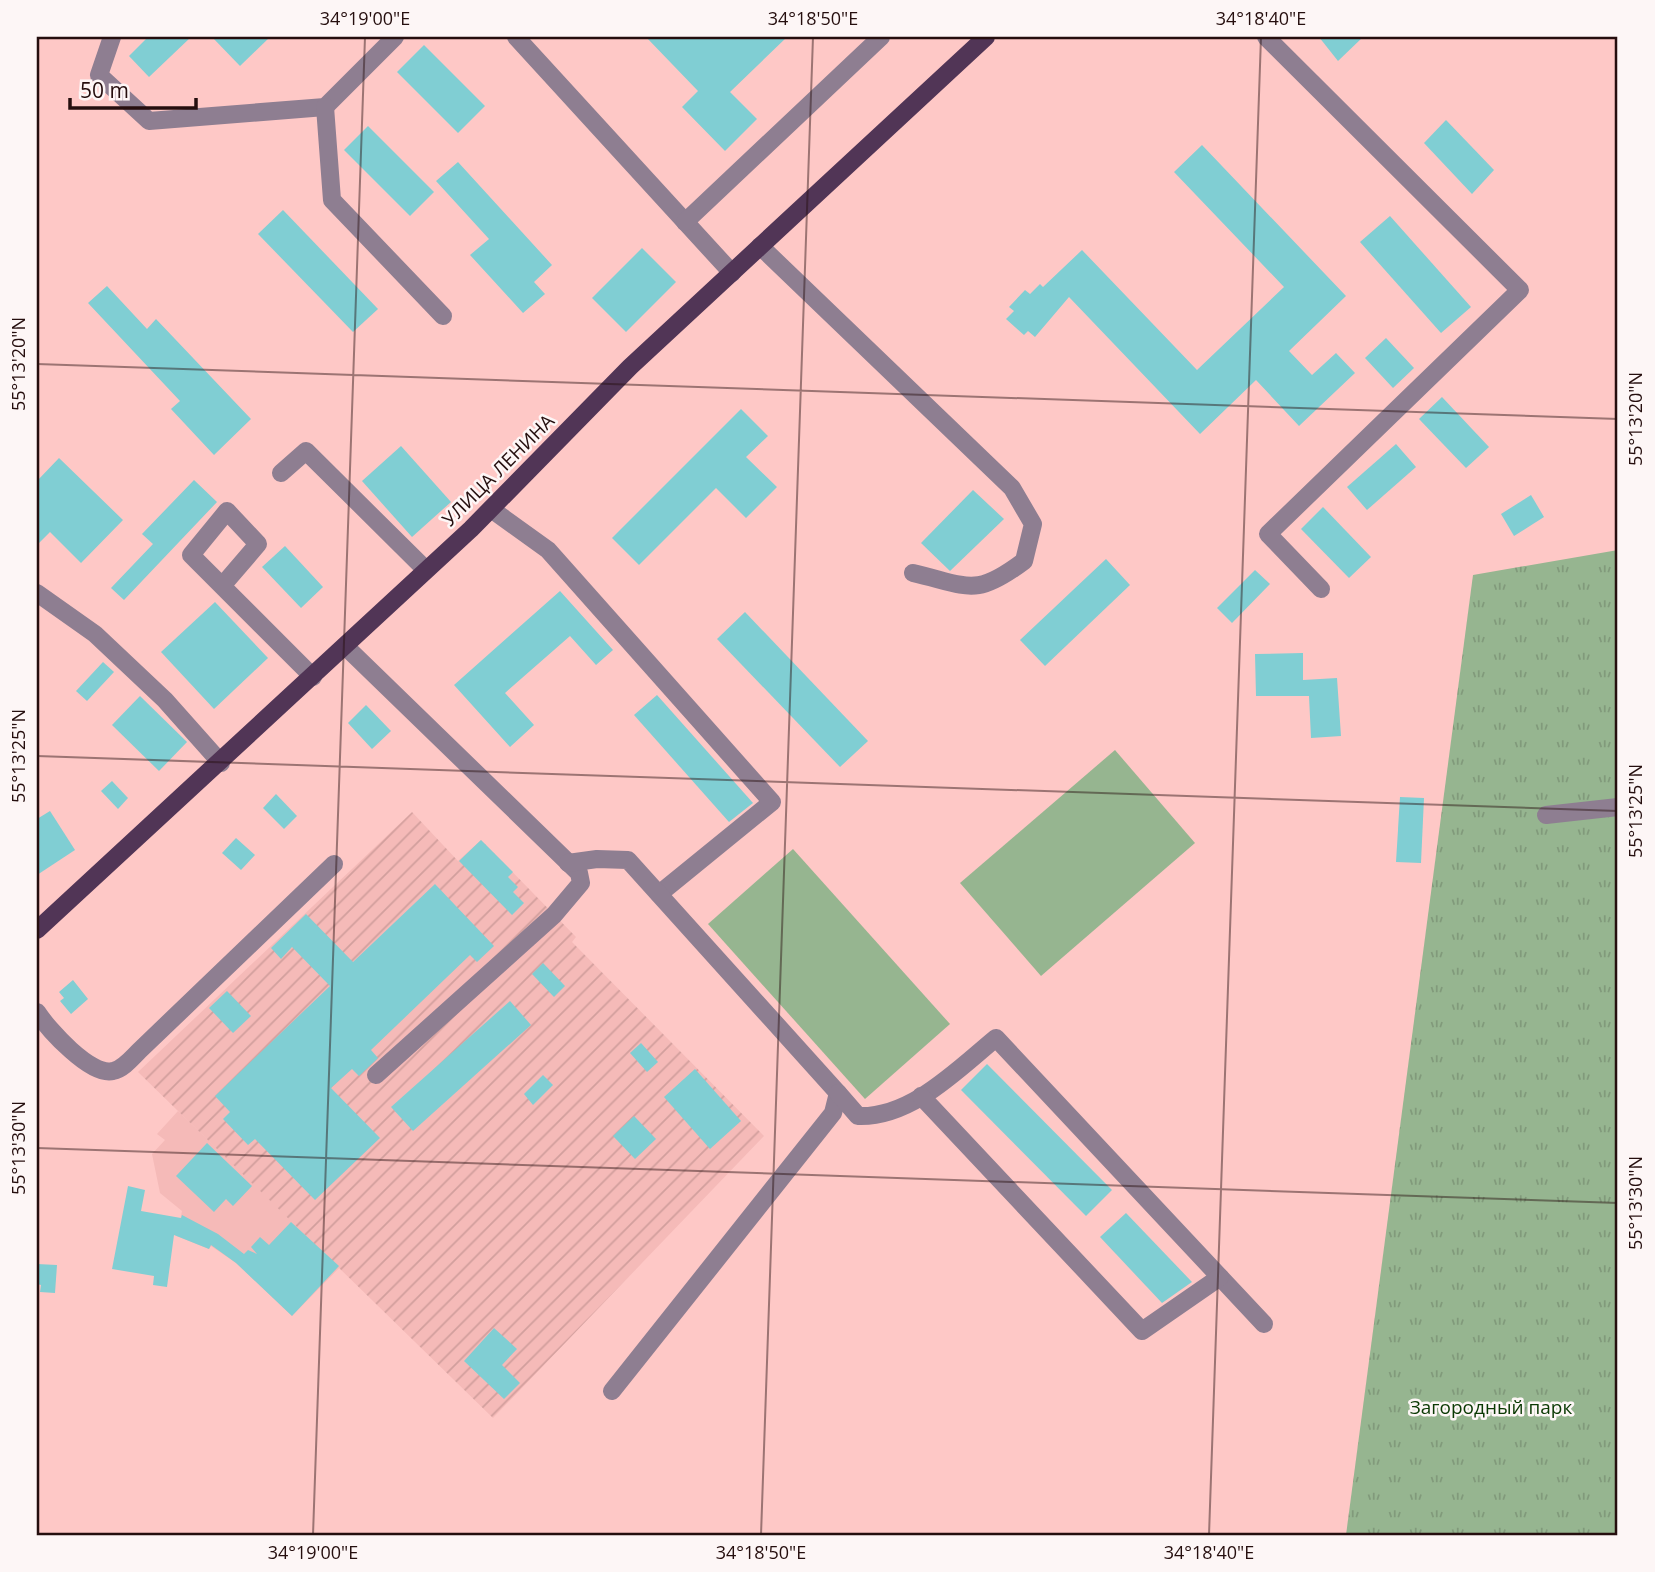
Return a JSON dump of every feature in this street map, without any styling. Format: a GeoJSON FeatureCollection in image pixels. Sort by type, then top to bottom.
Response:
{"type":"FeatureCollection","features":[{"type":"Feature","properties":{"kind":"main road","name":"УЛИЦА ЛЕНИНА"},"geometry":{"type":"LineString","coordinates":[[37,930],[313,677],[491,509],[630,368],[986,37]]}},
{"type":"Feature","properties":{"kind":"lane"},"geometry":{"type":"LineString","coordinates":[[112,37],[99,75],[149,121],[325,107],[395,37]]}},
{"type":"Feature","properties":{"kind":"lane"},"geometry":{"type":"LineString","coordinates":[[516,37],[732,273]]}},
{"type":"Feature","properties":{"kind":"lane"},"geometry":{"type":"LineString","coordinates":[[685,222],[881,37]]}},
{"type":"Feature","properties":{"kind":"lane"},"geometry":{"type":"LineString","coordinates":[[1266,37],[1520,290],[1268,534],[1321,589]]}},
{"type":"Feature","properties":{"kind":"lane"},"geometry":{"type":"LineString","coordinates":[[325,107],[332,200],[443,316]]}},
{"type":"Feature","properties":{"kind":"lane"},"geometry":{"type":"LineString","coordinates":[[760,246],[1012,488],[1032,524],[1024,561],[999,580],[979,588],[913,573]]}},
{"type":"Feature","properties":{"kind":"lane"},"geometry":{"type":"LineString","coordinates":[[281,473],[306,451],[425,569]]}},
{"type":"Feature","properties":{"kind":"lane"},"geometry":{"type":"LineString","coordinates":[[491,509],[548,550],[772,802],[659,894]]}},
{"type":"Feature","properties":{"kind":"lane"},"geometry":{"type":"LineString","coordinates":[[222,586],[313,677]]}},
{"type":"Feature","properties":{"kind":"lane"},"geometry":{"type":"LineString","coordinates":[[37,593],[105,644],[165,700],[221,762]]}},
{"type":"Feature","properties":{"kind":"lane"},"geometry":{"type":"LineString","coordinates":[[345,646],[579,873],[581,883],[554,915],[376,1075]]}},
{"type":"Feature","properties":{"kind":"lane"},"geometry":{"type":"LineString","coordinates":[[1546,815],[1618,807]]}},
{"type":"Feature","properties":{"kind":"lane"},"geometry":{"type":"LineString","coordinates":[[568,863],[597,859],[628,860],[858,1116],[874,1117],[932,1091],[996,1038],[1264,1324]]}},
{"type":"Feature","properties":{"kind":"lane"},"geometry":{"type":"LineString","coordinates":[[37,1012],[46,1025],[81,1058],[104,1072],[113,1071],[139,1051],[334,864]]}},
{"type":"Feature","properties":{"kind":"lane"},"geometry":{"type":"LineString","coordinates":[[612,1391],[833,1113],[838,1093]]}},
{"type":"Feature","properties":{"kind":"lane"},"geometry":{"type":"LineString","coordinates":[[921,1096],[1142,1331],[1220,1277]]}},
{"type":"Feature","properties":{"kind":"shaded area"},"geometry":{"type":"Polygon","coordinates":[[[412,812],[458,861],[481,840],[576,937],[572,942],[764,1136],[493,1418],[138,1072],[412,812]]]}},
{"type":"Feature","properties":{"kind":"shaded area"},"geometry":{"type":"Polygon","coordinates":[[[178,1111],[340,1267],[292,1316],[236,1263],[211,1246],[209,1249],[177,1236],[182,1211],[160,1193],[152,1154],[165,1140],[157,1134],[178,1111]]]}},
{"type":"Feature","properties":{"kind":"green space","name":"Загородный парк"},"geometry":{"type":"Polygon","coordinates":[[[1618,550],[1618,1535],[1346,1535],[1473,575],[1618,550]]]}},
{"type":"Feature","properties":{"kind":"green space"},"geometry":{"type":"Polygon","coordinates":[[[1115,750],[1195,843],[1041,976],[960,883],[1115,750]]]}},
{"type":"Feature","properties":{"kind":"green space"},"geometry":{"type":"Polygon","coordinates":[[[793,849],[950,1024],[865,1099],[708,924],[793,849]]]}},
{"type":"Feature","properties":{"kind":"building"},"geometry":{"type":"Polygon","coordinates":[[[148,37],[191,37],[149,77],[129,56],[148,37]]]}},
{"type":"Feature","properties":{"kind":"building"},"geometry":{"type":"Polygon","coordinates":[[[212,37],[270,37],[240,66],[212,37]]]}},
{"type":"Feature","properties":{"kind":"building"},"geometry":{"type":"Polygon","coordinates":[[[646,37],[787,37],[730,92],[757,119],[725,151],[682,107],[698,91],[646,37]]]}},
{"type":"Feature","properties":{"kind":"building"},"geometry":{"type":"Polygon","coordinates":[[[1319,37],[1363,37],[1338,61],[1319,37]]]}},
{"type":"Feature","properties":{"kind":"building"},"geometry":{"type":"Polygon","coordinates":[[[424,45],[485,106],[458,133],[397,72],[424,45]]]}},
{"type":"Feature","properties":{"kind":"building"},"geometry":{"type":"Polygon","coordinates":[[[1446,120],[1494,170],[1472,194],[1424,143],[1446,120]]]}},
{"type":"Feature","properties":{"kind":"building"},"geometry":{"type":"Polygon","coordinates":[[[368,126],[434,192],[410,216],[344,150],[368,126]]]}},
{"type":"Feature","properties":{"kind":"building"},"geometry":{"type":"Polygon","coordinates":[[[1202,145],[1346,296],[1289,351],[1312,375],[1336,353],[1355,373],[1299,426],[1256,380],[1200,434],[1069,297],[1035,337],[1028,331],[1024,335],[1006,319],[1014,311],[1009,307],[1025,290],[1030,294],[1040,284],[1043,287],[1082,250],[1197,370],[1284,287],[1174,172],[1202,145]]]}},
{"type":"Feature","properties":{"kind":"building"},"geometry":{"type":"Polygon","coordinates":[[[458,162],[552,265],[534,282],[545,294],[523,313],[470,255],[489,239],[436,181],[458,162]]]}},
{"type":"Feature","properties":{"kind":"building"},"geometry":{"type":"Polygon","coordinates":[[[283,210],[378,309],[353,332],[258,234],[283,210]]]}},
{"type":"Feature","properties":{"kind":"building"},"geometry":{"type":"Polygon","coordinates":[[[1390,216],[1471,307],[1441,333],[1360,242],[1390,216]]]}},
{"type":"Feature","properties":{"kind":"building"},"geometry":{"type":"Polygon","coordinates":[[[642,248],[676,282],[626,332],[592,298],[642,248]]]}},
{"type":"Feature","properties":{"kind":"building"},"geometry":{"type":"Polygon","coordinates":[[[107,286],[147,329],[156,319],[251,419],[214,455],[171,409],[180,401],[88,303],[107,286]]]}},
{"type":"Feature","properties":{"kind":"building"},"geometry":{"type":"Polygon","coordinates":[[[1386,338],[1414,368],[1393,388],[1365,358],[1386,338]]]}},
{"type":"Feature","properties":{"kind":"building"},"geometry":{"type":"Polygon","coordinates":[[[1442,397],[1489,447],[1466,468],[1419,419],[1442,397]]]}},
{"type":"Feature","properties":{"kind":"building"},"geometry":{"type":"Polygon","coordinates":[[[741,409],[768,436],[746,457],[777,487],[746,518],[716,488],[639,565],[612,538],[741,409]]]}},
{"type":"Feature","properties":{"kind":"building"},"geometry":{"type":"Polygon","coordinates":[[[1396,444],[1416,467],[1367,510],[1347,487],[1396,444]]]}},
{"type":"Feature","properties":{"kind":"building"},"geometry":{"type":"Polygon","coordinates":[[[401,446],[451,502],[412,537],[362,481],[401,446]]]}},
{"type":"Feature","properties":{"kind":"building"},"geometry":{"type":"Polygon","coordinates":[[[59,458],[123,520],[81,563],[50,532],[37,545],[37,481],[59,458]]]}},
{"type":"Feature","properties":{"kind":"building"},"geometry":{"type":"Polygon","coordinates":[[[194,480],[217,502],[124,600],[111,588],[153,544],[142,534],[194,480]]]}},
{"type":"Feature","properties":{"kind":"building"},"geometry":{"type":"Polygon","coordinates":[[[973,490],[1004,519],[950,571],[921,543],[973,490]]]}},
{"type":"Feature","properties":{"kind":"building"},"geometry":{"type":"Polygon","coordinates":[[[1531,495],[1544,517],[1514,536],[1501,514],[1531,495]]]}},
{"type":"Feature","properties":{"kind":"building"},"geometry":{"type":"Polygon","coordinates":[[[1323,507],[1371,557],[1349,578],[1301,529],[1323,507]]]}},
{"type":"Feature","properties":{"kind":"building"},"geometry":{"type":"Polygon","coordinates":[[[285,546],[323,587],[301,608],[262,567],[285,546]]]}},
{"type":"Feature","properties":{"kind":"building"},"geometry":{"type":"Polygon","coordinates":[[[1106,559],[1130,585],[1045,666],[1020,640],[1106,559]]]}},
{"type":"Feature","properties":{"kind":"building"},"geometry":{"type":"Polygon","coordinates":[[[1255,570],[1270,584],[1232,623],[1217,608],[1255,570]]]}},
{"type":"Feature","properties":{"kind":"building"},"geometry":{"type":"Polygon","coordinates":[[[560,591],[613,650],[596,665],[570,636],[505,693],[534,725],[510,747],[454,685],[560,591]]]}},
{"type":"Feature","properties":{"kind":"building"},"geometry":{"type":"Polygon","coordinates":[[[215,602],[268,658],[214,709],[161,652],[215,602]]]}},
{"type":"Feature","properties":{"kind":"building"},"geometry":{"type":"Polygon","coordinates":[[[745,612],[868,741],[840,767],[717,639],[745,612]]]}},
{"type":"Feature","properties":{"kind":"building"},"geometry":{"type":"Polygon","coordinates":[[[1303,653],[1303,680],[1337,678],[1341,736],[1311,738],[1309,696],[1256,696],[1255,654],[1303,653]]]}},
{"type":"Feature","properties":{"kind":"building"},"geometry":{"type":"Polygon","coordinates":[[[103,662],[114,672],[87,701],[76,691],[103,662]]]}},
{"type":"Feature","properties":{"kind":"building"},"geometry":{"type":"Polygon","coordinates":[[[657,695],[753,803],[729,822],[634,715],[657,695]]]}},
{"type":"Feature","properties":{"kind":"building"},"geometry":{"type":"Polygon","coordinates":[[[140,696],[187,742],[159,771],[112,725],[140,696]]]}},
{"type":"Feature","properties":{"kind":"building"},"geometry":{"type":"Polygon","coordinates":[[[366,705],[391,731],[372,749],[348,723],[366,705]]]}},
{"type":"Feature","properties":{"kind":"building"},"geometry":{"type":"Polygon","coordinates":[[[112,781],[128,798],[118,809],[101,791],[112,781]]]}},
{"type":"Feature","properties":{"kind":"building"},"geometry":{"type":"Polygon","coordinates":[[[276,794],[297,816],[284,829],[263,808],[276,794]]]}},
{"type":"Feature","properties":{"kind":"building"},"geometry":{"type":"Polygon","coordinates":[[[1400,797],[1424,798],[1421,863],[1396,862],[1400,797]]]}},
{"type":"Feature","properties":{"kind":"building"},"geometry":{"type":"Polygon","coordinates":[[[50,811],[75,850],[37,875],[37,819],[50,811]]]}},
{"type":"Feature","properties":{"kind":"building"},"geometry":{"type":"Polygon","coordinates":[[[236,838],[255,855],[241,870],[222,853],[236,838]]]}},
{"type":"Feature","properties":{"kind":"building"},"geometry":{"type":"Polygon","coordinates":[[[481,840],[513,872],[508,877],[518,887],[513,892],[524,903],[512,915],[459,861],[481,840]]]}},
{"type":"Feature","properties":{"kind":"building"},"geometry":{"type":"Polygon","coordinates":[[[435,884],[494,946],[477,962],[470,955],[371,1050],[378,1058],[359,1076],[352,1069],[331,1088],[380,1138],[315,1200],[255,1139],[248,1145],[223,1119],[230,1112],[215,1096],[330,986],[292,947],[281,959],[271,948],[306,914],[353,962],[435,884]]]}},
{"type":"Feature","properties":{"kind":"building"},"geometry":{"type":"Polygon","coordinates":[[[543,963],[565,986],[554,997],[532,974],[543,963]]]}},
{"type":"Feature","properties":{"kind":"building"},"geometry":{"type":"Polygon","coordinates":[[[73,980],[88,999],[71,1014],[60,1001],[64,998],[59,992],[73,980]]]}},
{"type":"Feature","properties":{"kind":"building"},"geometry":{"type":"Polygon","coordinates":[[[227,991],[251,1016],[233,1033],[209,1008],[227,991]]]}},
{"type":"Feature","properties":{"kind":"building"},"geometry":{"type":"Polygon","coordinates":[[[510,1001],[531,1025],[413,1131],[391,1107],[510,1001]]]}},
{"type":"Feature","properties":{"kind":"building"},"geometry":{"type":"Polygon","coordinates":[[[641,1043],[658,1062],[647,1072],[630,1053],[641,1043]]]}},
{"type":"Feature","properties":{"kind":"building"},"geometry":{"type":"Polygon","coordinates":[[[987,1064],[1112,1190],[1086,1216],[961,1090],[987,1064]]]}},
{"type":"Feature","properties":{"kind":"building"},"geometry":{"type":"Polygon","coordinates":[[[695,1069],[741,1121],[710,1149],[664,1097],[695,1069]]]}},
{"type":"Feature","properties":{"kind":"building"},"geometry":{"type":"Polygon","coordinates":[[[543,1075],[553,1085],[533,1105],[524,1094],[543,1075]]]}},
{"type":"Feature","properties":{"kind":"building"},"geometry":{"type":"Polygon","coordinates":[[[634,1116],[656,1139],[635,1159],[613,1136],[634,1116]]]}},
{"type":"Feature","properties":{"kind":"building"},"geometry":{"type":"Polygon","coordinates":[[[207,1143],[252,1186],[233,1206],[226,1199],[214,1212],[176,1176],[207,1143]]]}},
{"type":"Feature","properties":{"kind":"building"},"geometry":{"type":"Polygon","coordinates":[[[128,1186],[145,1190],[141,1211],[181,1218],[182,1215],[218,1234],[244,1254],[248,1250],[257,1254],[251,1247],[260,1237],[269,1245],[291,1222],[339,1266],[292,1316],[236,1263],[211,1245],[209,1249],[174,1235],[167,1287],[153,1285],[154,1276],[112,1269],[128,1186]]]}},
{"type":"Feature","properties":{"kind":"building"},"geometry":{"type":"Polygon","coordinates":[[[1126,1213],[1192,1282],[1162,1303],[1100,1237],[1126,1213]]]}},
{"type":"Feature","properties":{"kind":"building"},"geometry":{"type":"Polygon","coordinates":[[[37,1264],[57,1265],[55,1293],[40,1292],[41,1285],[37,1284],[37,1264]]]}},
{"type":"Feature","properties":{"kind":"building"},"geometry":{"type":"Polygon","coordinates":[[[494,1328],[517,1349],[502,1365],[520,1383],[504,1399],[464,1361],[494,1328]]]}}]}
